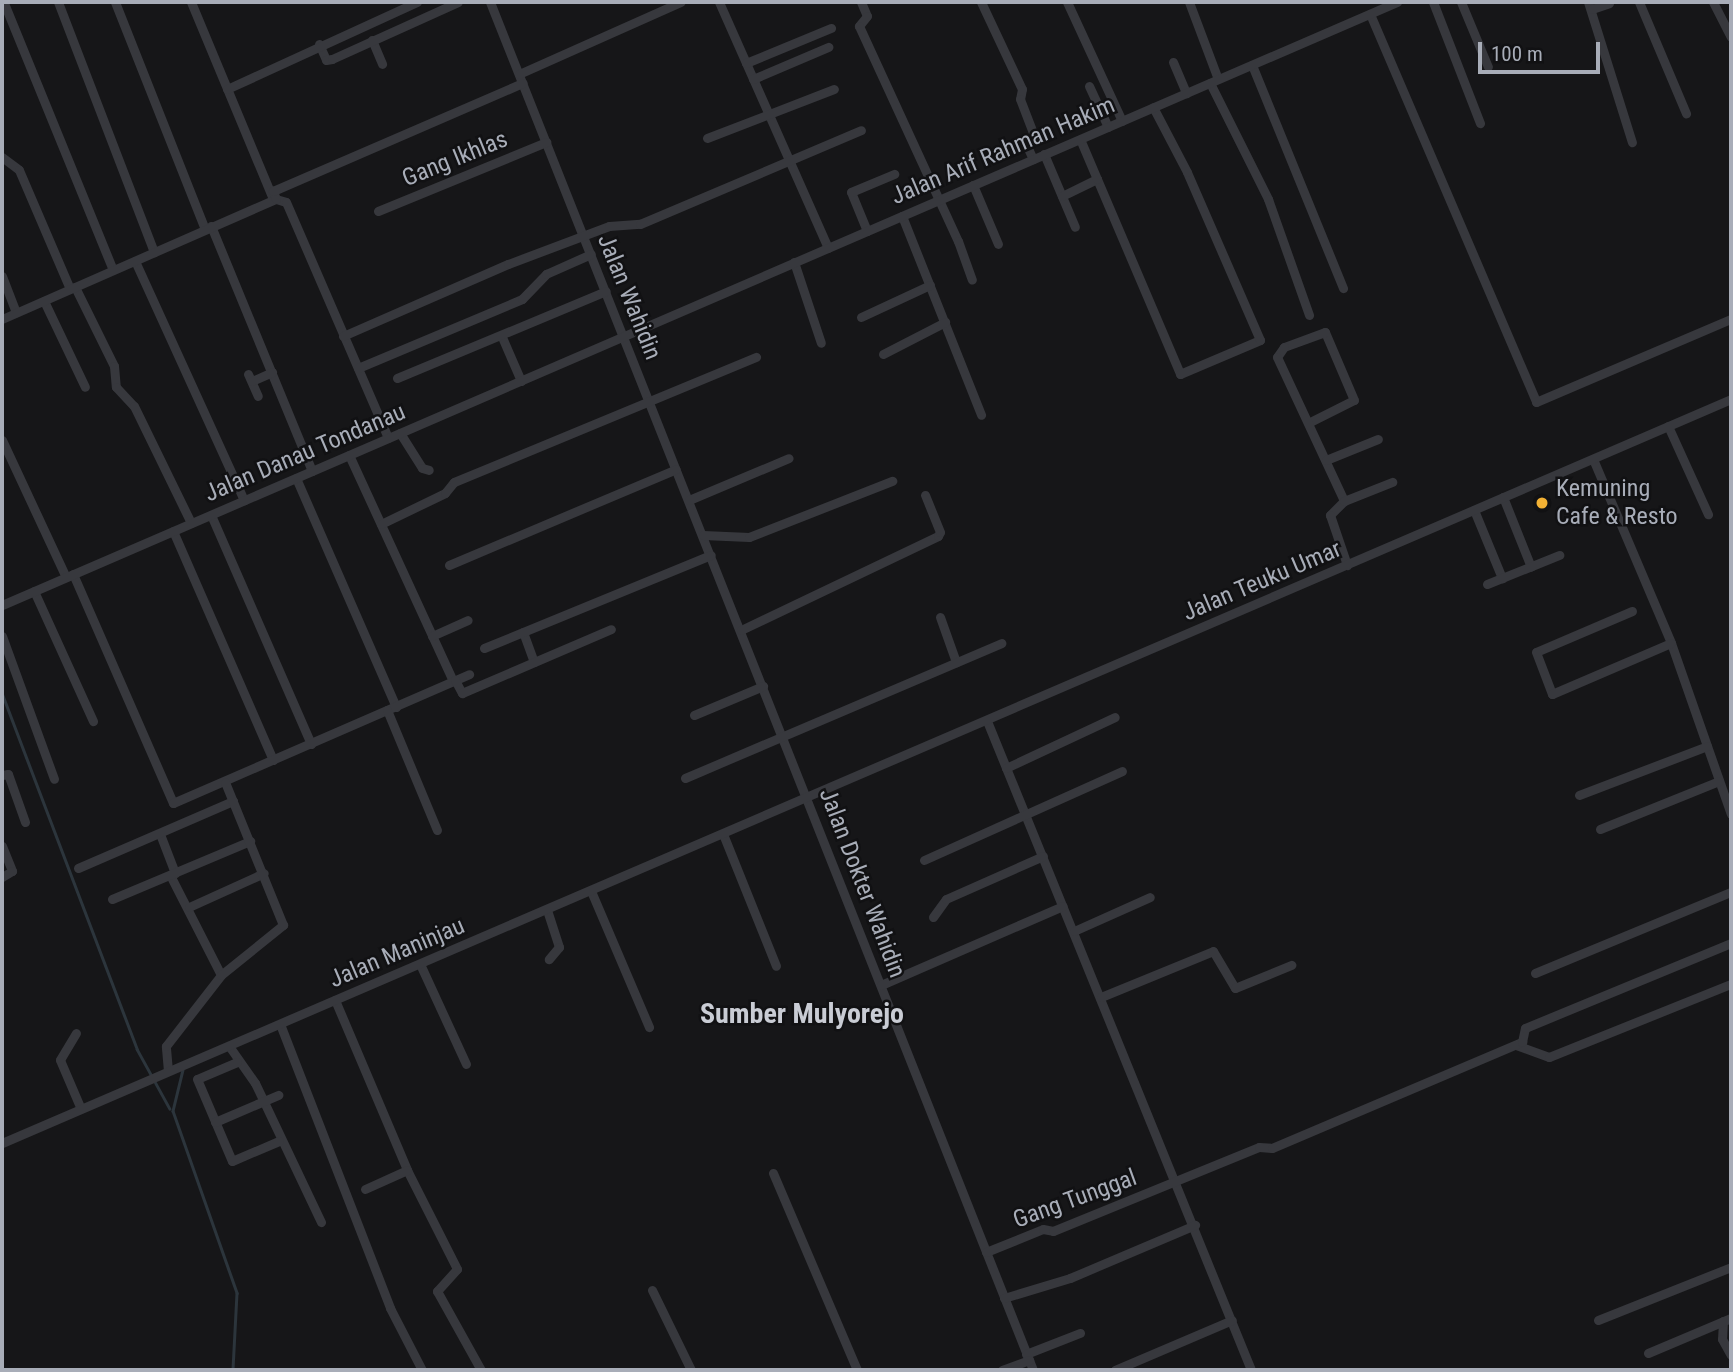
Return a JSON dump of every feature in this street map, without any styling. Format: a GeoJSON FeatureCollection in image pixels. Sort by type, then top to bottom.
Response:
{"type":"FeatureCollection","features":[{"type":"Feature","properties":{"kind":"street"},"geometry":{"type":"LineString","coordinates":[[58,2],[154,252]]}},
{"type":"Feature","properties":{"kind":"street"},"geometry":{"type":"LineString","coordinates":[[116,2],[208,228],[272,372],[312,471]]}},
{"type":"Feature","properties":{"kind":"street"},"geometry":{"type":"LineString","coordinates":[[191,2],[275,199]]}},
{"type":"Feature","properties":{"kind":"street"},"geometry":{"type":"LineString","coordinates":[[227,89],[319,44],[417,2]]}},
{"type":"Feature","properties":{"kind":"street"},"geometry":{"type":"LineString","coordinates":[[319,44],[328,60],[458,2]]}},
{"type":"Feature","properties":{"kind":"street","name":"Jalan Wahidin"},"geometry":{"type":"LineString","coordinates":[[491,2],[731,606]]}},
{"type":"Feature","properties":{"kind":"street"},"geometry":{"type":"LineString","coordinates":[[275,199],[273,191],[681,2]]}},
{"type":"Feature","properties":{"kind":"street"},"geometry":{"type":"LineString","coordinates":[[719,2],[828,248]]}},
{"type":"Feature","properties":{"kind":"street"},"geometry":{"type":"LineString","coordinates":[[861,2],[867,16],[859,26],[939,200],[971,280]]}},
{"type":"Feature","properties":{"kind":"street"},"geometry":{"type":"LineString","coordinates":[[981,2],[1022,89],[1020,99],[1034,135],[1025,142],[1033,159]]}},
{"type":"Feature","properties":{"kind":"street"},"geometry":{"type":"LineString","coordinates":[[1067,2],[1122,121]]}},
{"type":"Feature","properties":{"kind":"street"},"geometry":{"type":"LineString","coordinates":[[1189,2],[1214,81],[1268,199],[1309,315]]}},
{"type":"Feature","properties":{"kind":"street","name":"Jalan Arif Rahman Hakim"},"geometry":{"type":"LineString","coordinates":[[624,336],[1397,2]]}},
{"type":"Feature","properties":{"kind":"street"},"geometry":{"type":"LineString","coordinates":[[1433,2],[1480,123]]}},
{"type":"Feature","properties":{"kind":"street"},"geometry":{"type":"LineString","coordinates":[[1461,2],[1488,67]]}},
{"type":"Feature","properties":{"kind":"street"},"geometry":{"type":"LineString","coordinates":[[1639,2],[1686,113]]}},
{"type":"Feature","properties":{"kind":"street"},"geometry":{"type":"LineString","coordinates":[[1713,2],[1731,37]]}},
{"type":"Feature","properties":{"kind":"street"},"geometry":{"type":"LineString","coordinates":[[4,3],[113,270]]}},
{"type":"Feature","properties":{"kind":"street"},"geometry":{"type":"LineString","coordinates":[[1609,3],[1590,5],[1632,142]]}},
{"type":"Feature","properties":{"kind":"street"},"geometry":{"type":"LineString","coordinates":[[1370,14],[1538,402],[1731,319]]}},
{"type":"Feature","properties":{"kind":"street"},"geometry":{"type":"LineString","coordinates":[[386,15],[392,30]]}},
{"type":"Feature","properties":{"kind":"street"},"geometry":{"type":"LineString","coordinates":[[746,63],[831,28]]}},
{"type":"Feature","properties":{"kind":"street"},"geometry":{"type":"LineString","coordinates":[[372,40],[382,64]]}},
{"type":"Feature","properties":{"kind":"street"},"geometry":{"type":"LineString","coordinates":[[753,79],[828,47]]}},
{"type":"Feature","properties":{"kind":"street"},"geometry":{"type":"LineString","coordinates":[[1173,62],[1186,93]]}},
{"type":"Feature","properties":{"kind":"street"},"geometry":{"type":"LineString","coordinates":[[1251,65],[1343,288]]}},
{"type":"Feature","properties":{"kind":"street"},"geometry":{"type":"LineString","coordinates":[[1089,86],[1108,127]]}},
{"type":"Feature","properties":{"kind":"street"},"geometry":{"type":"LineString","coordinates":[[706,138],[834,89]]}},
{"type":"Feature","properties":{"kind":"street"},"geometry":{"type":"LineString","coordinates":[[1080,139],[1180,374],[1260,340],[1187,172],[1153,107]]}},
{"type":"Feature","properties":{"kind":"street"},"geometry":{"type":"LineString","coordinates":[[343,336],[508,264],[620,223],[640,224],[861,130]]}},
{"type":"Feature","properties":{"kind":"street","name":"Gang Ikhlas"},"geometry":{"type":"LineString","coordinates":[[378,211],[547,142]]}},
{"type":"Feature","properties":{"kind":"street"},"geometry":{"type":"LineString","coordinates":[[1044,154],[1075,227]]}},
{"type":"Feature","properties":{"kind":"street"},"geometry":{"type":"LineString","coordinates":[[2,156],[19,170],[72,288],[114,366],[117,387],[134,406],[191,523]]}},
{"type":"Feature","properties":{"kind":"street"},"geometry":{"type":"LineString","coordinates":[[867,231],[851,192],[894,174]]}},
{"type":"Feature","properties":{"kind":"street"},"geometry":{"type":"LineString","coordinates":[[1062,196],[1097,178]]}},
{"type":"Feature","properties":{"kind":"street"},"geometry":{"type":"LineString","coordinates":[[973,185],[999,244]]}},
{"type":"Feature","properties":{"kind":"street"},"geometry":{"type":"LineString","coordinates":[[2,319],[275,199],[286,202],[388,438]]}},
{"type":"Feature","properties":{"kind":"street"},"geometry":{"type":"LineString","coordinates":[[902,216],[982,415]]}},
{"type":"Feature","properties":{"kind":"street"},"geometry":{"type":"LineString","coordinates":[[358,368],[522,299],[546,274],[591,254]]}},
{"type":"Feature","properties":{"kind":"street"},"geometry":{"type":"LineString","coordinates":[[135,261],[244,500]]}},
{"type":"Feature","properties":{"kind":"street"},"geometry":{"type":"LineString","coordinates":[[794,262],[821,343]]}},
{"type":"Feature","properties":{"kind":"street"},"geometry":{"type":"LineString","coordinates":[[2,276],[16,312]]}},
{"type":"Feature","properties":{"kind":"street"},"geometry":{"type":"LineString","coordinates":[[860,317],[930,285]]}},
{"type":"Feature","properties":{"kind":"street"},"geometry":{"type":"LineString","coordinates":[[397,378],[502,337],[606,290]]}},
{"type":"Feature","properties":{"kind":"street"},"geometry":{"type":"LineString","coordinates":[[44,301],[85,387]]}},
{"type":"Feature","properties":{"kind":"street"},"geometry":{"type":"LineString","coordinates":[[883,354],[945,322]]}},
{"type":"Feature","properties":{"kind":"street"},"geometry":{"type":"LineString","coordinates":[[1310,422],[1354,400],[1325,332],[1284,347],[1277,357],[1310,422],[1344,501]]}},
{"type":"Feature","properties":{"kind":"street","name":"Jalan Danau Tondanau"},"geometry":{"type":"LineString","coordinates":[[2,605],[624,336]]}},
{"type":"Feature","properties":{"kind":"street"},"geometry":{"type":"LineString","coordinates":[[502,337],[521,381]]}},
{"type":"Feature","properties":{"kind":"street"},"geometry":{"type":"LineString","coordinates":[[381,524],[445,493],[454,482],[755,357]]}},
{"type":"Feature","properties":{"kind":"street"},"geometry":{"type":"LineString","coordinates":[[258,396],[250,378],[272,372]]}},
{"type":"Feature","properties":{"kind":"street","name":"Jalan Teuku Umar"},"geometry":{"type":"LineString","coordinates":[[808,798],[1731,399]]}},
{"type":"Feature","properties":{"kind":"street"},"geometry":{"type":"LineString","coordinates":[[1668,426],[1708,514]]}},
{"type":"Feature","properties":{"kind":"street"},"geometry":{"type":"LineString","coordinates":[[400,433],[424,470],[429,470]]}},
{"type":"Feature","properties":{"kind":"street"},"geometry":{"type":"LineString","coordinates":[[1326,460],[1378,439]]}},
{"type":"Feature","properties":{"kind":"street"},"geometry":{"type":"LineString","coordinates":[[2,440],[70,576],[170,801],[178,803],[469,674]]}},
{"type":"Feature","properties":{"kind":"street"},"geometry":{"type":"LineString","coordinates":[[349,455],[432,636],[462,693],[611,629]]}},
{"type":"Feature","properties":{"kind":"street"},"geometry":{"type":"LineString","coordinates":[[689,500],[789,458]]}},
{"type":"Feature","properties":{"kind":"street"},"geometry":{"type":"LineString","coordinates":[[1593,459],[1671,643],[1731,814]]}},
{"type":"Feature","properties":{"kind":"street"},"geometry":{"type":"LineString","coordinates":[[449,565],[676,469]]}},
{"type":"Feature","properties":{"kind":"street"},"geometry":{"type":"LineString","coordinates":[[296,478],[391,708],[437,830]]}},
{"type":"Feature","properties":{"kind":"street"},"geometry":{"type":"LineString","coordinates":[[703,535],[749,537],[892,481]]}},
{"type":"Feature","properties":{"kind":"street"},"geometry":{"type":"LineString","coordinates":[[1347,565],[1330,515],[1344,501],[1392,482]]}},
{"type":"Feature","properties":{"kind":"street"},"geometry":{"type":"LineString","coordinates":[[741,630],[938,537],[940,531],[925,495]]}},
{"type":"Feature","properties":{"kind":"street"},"geometry":{"type":"LineString","coordinates":[[1503,497],[1531,566]]}},
{"type":"Feature","properties":{"kind":"street"},"geometry":{"type":"LineString","coordinates":[[1474,510],[1502,578]]}},
{"type":"Feature","properties":{"kind":"street"},"geometry":{"type":"LineString","coordinates":[[211,515],[311,744]]}},
{"type":"Feature","properties":{"kind":"street"},"geometry":{"type":"LineString","coordinates":[[173,531],[273,760]]}},
{"type":"Feature","properties":{"kind":"street"},"geometry":{"type":"LineString","coordinates":[[484,648],[711,555]]}},
{"type":"Feature","properties":{"kind":"street"},"geometry":{"type":"LineString","coordinates":[[1487,584],[1559,555]]}},
{"type":"Feature","properties":{"kind":"street"},"geometry":{"type":"LineString","coordinates":[[34,591],[93,721]]}},
{"type":"Feature","properties":{"kind":"street","name":"Jalan Dokter Wahidin"},"geometry":{"type":"LineString","coordinates":[[731,606],[1033,1370]]}},
{"type":"Feature","properties":{"kind":"street"},"geometry":{"type":"LineString","coordinates":[[1632,611],[1535,652],[1552,694],[1671,643]]}},
{"type":"Feature","properties":{"kind":"street"},"geometry":{"type":"LineString","coordinates":[[940,617],[956,662]]}},
{"type":"Feature","properties":{"kind":"street"},"geometry":{"type":"LineString","coordinates":[[432,636],[468,620]]}},
{"type":"Feature","properties":{"kind":"street"},"geometry":{"type":"LineString","coordinates":[[523,632],[534,662]]}},
{"type":"Feature","properties":{"kind":"street"},"geometry":{"type":"LineString","coordinates":[[2,636],[54,779]]}},
{"type":"Feature","properties":{"kind":"street"},"geometry":{"type":"LineString","coordinates":[[685,778],[1001,643]]}},
{"type":"Feature","properties":{"kind":"street"},"geometry":{"type":"LineString","coordinates":[[694,715],[763,686]]}},
{"type":"Feature","properties":{"kind":"street"},"geometry":{"type":"LineString","coordinates":[[1006,768],[1115,716]]}},
{"type":"Feature","properties":{"kind":"street"},"geometry":{"type":"LineString","coordinates":[[987,721],[1195,1225],[1251,1370]]}},
{"type":"Feature","properties":{"kind":"street"},"geometry":{"type":"LineString","coordinates":[[1579,795],[1707,746]]}},
{"type":"Feature","properties":{"kind":"street"},"geometry":{"type":"LineString","coordinates":[[924,860],[1122,771]]}},
{"type":"Feature","properties":{"kind":"street"},"geometry":{"type":"LineString","coordinates":[[2,775],[8,774],[25,822]]}},
{"type":"Feature","properties":{"kind":"street"},"geometry":{"type":"LineString","coordinates":[[1600,829],[1719,781]]}},
{"type":"Feature","properties":{"kind":"street"},"geometry":{"type":"LineString","coordinates":[[172,1070],[166,1046],[221,975],[283,928],[264,873],[225,782]]}},
{"type":"Feature","properties":{"kind":"street","name":"Jalan Maninjau"},"geometry":{"type":"LineString","coordinates":[[2,1143],[808,798]]}},
{"type":"Feature","properties":{"kind":"street"},"geometry":{"type":"LineString","coordinates":[[78,868],[233,801]]}},
{"type":"Feature","properties":{"kind":"street"},"geometry":{"type":"LineString","coordinates":[[160,834],[172,874],[221,975]]}},
{"type":"Feature","properties":{"kind":"street"},"geometry":{"type":"LineString","coordinates":[[723,834],[776,966]]}},
{"type":"Feature","properties":{"kind":"street"},"geometry":{"type":"LineString","coordinates":[[112,899],[250,841]]}},
{"type":"Feature","properties":{"kind":"street"},"geometry":{"type":"LineString","coordinates":[[2,846],[12,871],[2,877]]}},
{"type":"Feature","properties":{"kind":"street"},"geometry":{"type":"LineString","coordinates":[[933,917],[946,899],[1043,856]]}},
{"type":"Feature","properties":{"kind":"street"},"geometry":{"type":"LineString","coordinates":[[189,908],[264,873]]}},
{"type":"Feature","properties":{"kind":"street"},"geometry":{"type":"LineString","coordinates":[[591,891],[649,1027]]}},
{"type":"Feature","properties":{"kind":"street"},"geometry":{"type":"LineString","coordinates":[[1535,973],[1731,892]]}},
{"type":"Feature","properties":{"kind":"street"},"geometry":{"type":"LineString","coordinates":[[1074,932],[1150,897]]}},
{"type":"Feature","properties":{"kind":"street"},"geometry":{"type":"LineString","coordinates":[[881,985],[1063,906]]}},
{"type":"Feature","properties":{"kind":"street"},"geometry":{"type":"LineString","coordinates":[[547,909],[559,945],[549,959]]}},
{"type":"Feature","properties":{"kind":"street"},"geometry":{"type":"LineString","coordinates":[[1516,1045],[1524,1041],[1525,1028],[1731,943]]}},
{"type":"Feature","properties":{"kind":"street"},"geometry":{"type":"LineString","coordinates":[[1101,997],[1213,951],[1235,988],[1291,965]]}},
{"type":"Feature","properties":{"kind":"street"},"geometry":{"type":"LineString","coordinates":[[420,964],[466,1064]]}},
{"type":"Feature","properties":{"kind":"street"},"geometry":{"type":"LineString","coordinates":[[1516,1045],[1549,1057],[1731,984]]}},
{"type":"Feature","properties":{"kind":"street"},"geometry":{"type":"LineString","coordinates":[[335,1000],[407,1170],[457,1269],[437,1291],[481,1370]]}},
{"type":"Feature","properties":{"kind":"street"},"geometry":{"type":"LineString","coordinates":[[280,1024],[390,1308],[422,1370]]}},
{"type":"Feature","properties":{"kind":"street"},"geometry":{"type":"LineString","coordinates":[[76,1033],[60,1060],[81,1109]]}},
{"type":"Feature","properties":{"kind":"street"},"geometry":{"type":"LineString","coordinates":[[229,1045],[237,1062],[253,1080],[279,1141]]}},
{"type":"Feature","properties":{"kind":"street","name":"Gang Tunggal"},"geometry":{"type":"LineString","coordinates":[[986,1252],[1177,1182],[1259,1147],[1272,1148],[1516,1045]]}},
{"type":"Feature","properties":{"kind":"street"},"geometry":{"type":"LineString","coordinates":[[192,1061],[232,1161],[283,1139],[321,1222]]}},
{"type":"Feature","properties":{"kind":"street"},"geometry":{"type":"LineString","coordinates":[[200,1078],[237,1062]]}},
{"type":"Feature","properties":{"kind":"street"},"geometry":{"type":"LineString","coordinates":[[215,1122],[278,1095]]}},
{"type":"Feature","properties":{"kind":"street"},"geometry":{"type":"LineString","coordinates":[[365,1189],[407,1170]]}},
{"type":"Feature","properties":{"kind":"street"},"geometry":{"type":"LineString","coordinates":[[773,1172],[857,1370]]}},
{"type":"Feature","properties":{"kind":"street"},"geometry":{"type":"LineString","coordinates":[[1004,1298],[1070,1278],[1195,1225]]}},
{"type":"Feature","properties":{"kind":"street"},"geometry":{"type":"LineString","coordinates":[[1598,1320],[1731,1267]]}},
{"type":"Feature","properties":{"kind":"street"},"geometry":{"type":"LineString","coordinates":[[652,1290],[691,1370]]}},
{"type":"Feature","properties":{"kind":"street"},"geometry":{"type":"LineString","coordinates":[[1115,1370],[1232,1320]]}},
{"type":"Feature","properties":{"kind":"street"},"geometry":{"type":"LineString","coordinates":[[1648,1353],[1727,1320]]}},
{"type":"Feature","properties":{"kind":"street"},"geometry":{"type":"LineString","coordinates":[[1727,1320],[1722,1339],[1731,1355]]}},
{"type":"Feature","properties":{"kind":"street"},"geometry":{"type":"LineString","coordinates":[[1002,1370],[1080,1333]]}},
{"type":"Feature","properties":{"kind":"waterway"},"geometry":{"type":"LineString","coordinates":[[2,693],[137,1049],[170,1109]]}},
{"type":"Feature","properties":{"kind":"waterway"},"geometry":{"type":"LineString","coordinates":[[183,1070],[173,1111],[237,1293],[233,1370]]}},
{"type":"Feature","properties":{"kind":"place","name":"Kemuning Cafe & Resto"},"geometry":{"type":"Point","coordinates":[1542,503]}},
{"type":"Feature","properties":{"kind":"district","name":"Sumber Mulyorejo"},"geometry":{"type":"Point","coordinates":[802,1014]}}]}
